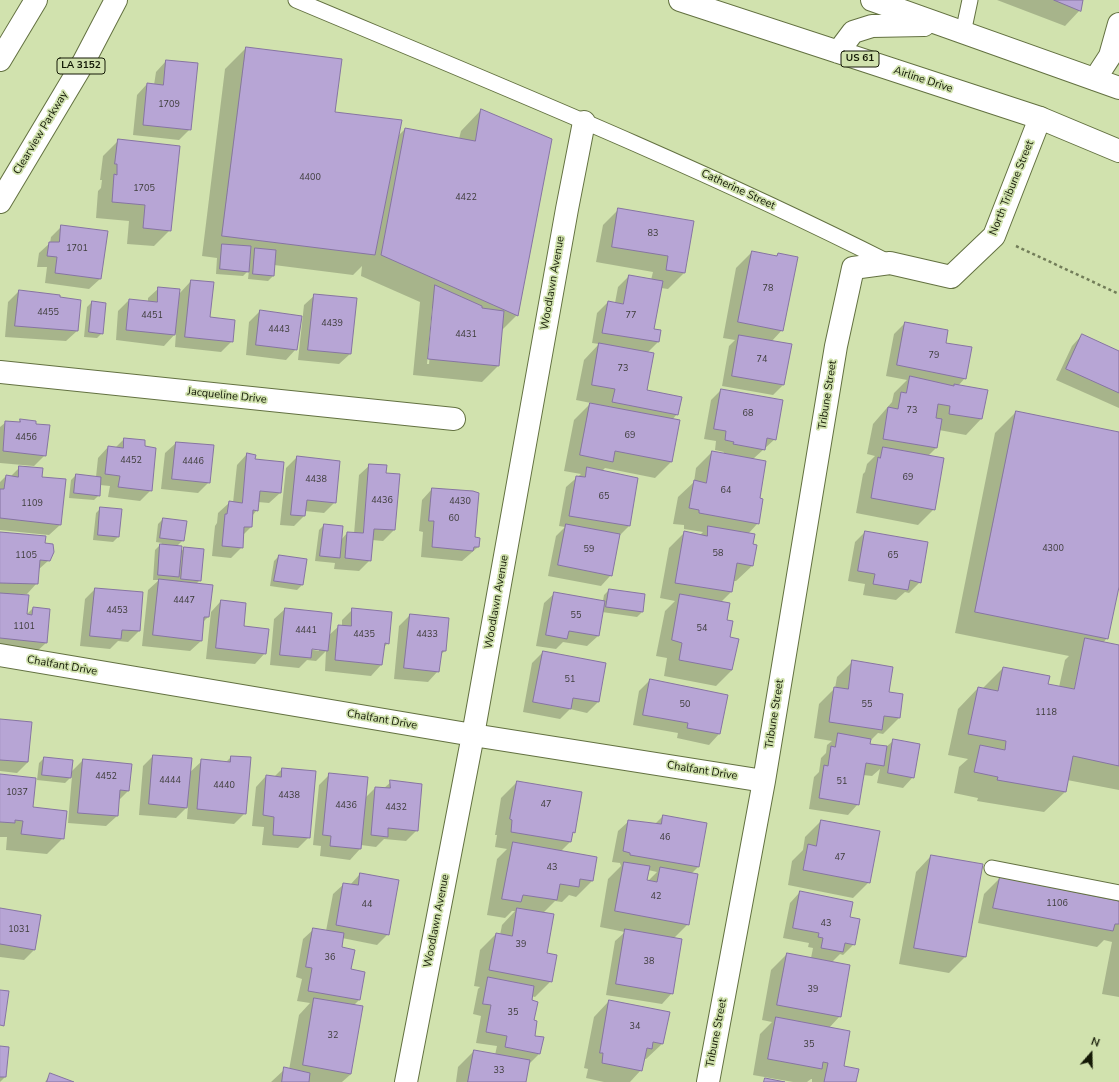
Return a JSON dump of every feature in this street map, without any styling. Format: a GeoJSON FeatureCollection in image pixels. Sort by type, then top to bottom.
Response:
{"type":"FeatureCollection","features":[{"type":"Feature","properties":{"kind":"main road"},"geometry":{"type":"LineString","coordinates":[[0,60],[36,0]]}},
{"type":"Feature","properties":{"kind":"main road","name":"Clearview Parkway"},"geometry":{"type":"LineString","coordinates":[[0,202],[82,63],[116,0]]}},
{"type":"Feature","properties":{"kind":"main road","name":"Airline Drive"},"geometry":{"type":"LineString","coordinates":[[680,0],[1040,118],[1119,151]]}},
{"type":"Feature","properties":{"kind":"main road"},"geometry":{"type":"LineString","coordinates":[[872,0],[907,6],[943,26],[1119,88]]}},
{"type":"Feature","properties":{"kind":"main road"},"geometry":{"type":"LineString","coordinates":[[838,52],[853,32],[872,26],[890,24],[943,26]]}},
{"type":"Feature","properties":{"kind":"main road"},"geometry":{"type":"LineString","coordinates":[[1095,79],[1110,56],[1119,24]]}},
{"type":"Feature","properties":{"kind":"main road","name":"North Tribune Street"},"geometry":{"type":"LineString","coordinates":[[836,346],[852,268],[890,263],[951,277],[994,236],[1040,118]]}},
{"type":"Feature","properties":{"kind":"main road","name":"Woodlawn Avenue"},"geometry":{"type":"LineString","coordinates":[[406,1082],[473,735],[567,209],[584,122]]}},
{"type":"Feature","properties":{"kind":"main road","name":"Tribune Street"},"geometry":{"type":"LineString","coordinates":[[708,1082],[764,781],[836,346]]}},
{"type":"Feature","properties":{"kind":"main road","name":"Jacqueline Drive"},"geometry":{"type":"LineString","coordinates":[[0,372],[454,419]]}},
{"type":"Feature","properties":{"kind":"main road","name":"Chalfant Drive"},"geometry":{"type":"LineString","coordinates":[[0,655],[473,735],[764,781]]}},
{"type":"Feature","properties":{"kind":"lane","name":"Catherine Street"},"geometry":{"type":"LineString","coordinates":[[296,0],[745,192],[890,263]]}},
{"type":"Feature","properties":{"kind":"lane"},"geometry":{"type":"LineString","coordinates":[[963,33],[970,0]]}},
{"type":"Feature","properties":{"kind":"lane"},"geometry":{"type":"LineString","coordinates":[[992,868],[1119,893]]}},
{"type":"Feature","properties":{"kind":"path"},"geometry":{"type":"LineString","coordinates":[[994,236],[1119,294]]}},
{"type":"Feature","properties":{"kind":"building"},"geometry":{"type":"Polygon","coordinates":[[[1054,0],[1083,0],[1081,11],[1054,0]]]}},
{"type":"Feature","properties":{"kind":"building"},"geometry":{"type":"Polygon","coordinates":[[[246,47],[342,59],[335,112],[402,120],[375,255],[222,236],[246,47]]]}},
{"type":"Feature","properties":{"kind":"building"},"geometry":{"type":"Polygon","coordinates":[[[166,60],[198,63],[191,130],[143,125],[147,83],[163,85],[166,60]]]}},
{"type":"Feature","properties":{"kind":"building"},"geometry":{"type":"Polygon","coordinates":[[[481,109],[552,139],[518,316],[381,255],[405,128],[475,141],[481,109]]]}},
{"type":"Feature","properties":{"kind":"building"},"geometry":{"type":"Polygon","coordinates":[[[118,139],[180,146],[171,231],[143,228],[145,205],[112,202],[114,174],[117,175],[117,164],[115,164],[118,139]]]}},
{"type":"Feature","properties":{"kind":"building"},"geometry":{"type":"Polygon","coordinates":[[[618,208],[694,221],[685,273],[666,270],[668,256],[612,247],[618,208]]]}},
{"type":"Feature","properties":{"kind":"building"},"geometry":{"type":"Polygon","coordinates":[[[61,225],[108,231],[101,279],[55,273],[57,257],[47,256],[49,242],[59,242],[61,225]]]}},
{"type":"Feature","properties":{"kind":"building"},"geometry":{"type":"Polygon","coordinates":[[[222,244],[251,246],[249,272],[220,269],[222,244]]]}},
{"type":"Feature","properties":{"kind":"building"},"geometry":{"type":"Polygon","coordinates":[[[255,248],[276,250],[274,276],[253,274],[255,248]]]}},
{"type":"Feature","properties":{"kind":"building"},"geometry":{"type":"Polygon","coordinates":[[[752,251],[777,256],[778,253],[798,257],[783,331],[738,322],[752,251]]]}},
{"type":"Feature","properties":{"kind":"building"},"geometry":{"type":"Polygon","coordinates":[[[629,275],[663,281],[654,329],[661,330],[659,342],[602,333],[608,301],[623,304],[629,275]]]}},
{"type":"Feature","properties":{"kind":"building"},"geometry":{"type":"Polygon","coordinates":[[[191,280],[214,282],[210,317],[235,320],[233,342],[185,337],[191,280]]]}},
{"type":"Feature","properties":{"kind":"building"},"geometry":{"type":"Polygon","coordinates":[[[435,285],[482,306],[482,308],[504,311],[499,366],[428,359],[435,285]]]}},
{"type":"Feature","properties":{"kind":"building"},"geometry":{"type":"Polygon","coordinates":[[[158,287],[180,289],[175,335],[126,330],[129,299],[157,302],[158,287]]]}},
{"type":"Feature","properties":{"kind":"building"},"geometry":{"type":"Polygon","coordinates":[[[19,290],[60,295],[60,297],[81,300],[78,331],[15,326],[19,290]]]}},
{"type":"Feature","properties":{"kind":"building"},"geometry":{"type":"Polygon","coordinates":[[[314,294],[357,298],[351,354],[308,350],[314,294]]]}},
{"type":"Feature","properties":{"kind":"building"},"geometry":{"type":"Polygon","coordinates":[[[92,301],[106,303],[103,334],[89,332],[92,301]]]}},
{"type":"Feature","properties":{"kind":"building"},"geometry":{"type":"Polygon","coordinates":[[[260,310],[302,316],[297,350],[256,345],[260,310]]]}},
{"type":"Feature","properties":{"kind":"building"},"geometry":{"type":"Polygon","coordinates":[[[905,322],[948,330],[946,343],[972,347],[966,379],[897,365],[905,322]]]}},
{"type":"Feature","properties":{"kind":"building"},"geometry":{"type":"Polygon","coordinates":[[[1082,334],[1119,351],[1119,393],[1066,369],[1082,334]]]}},
{"type":"Feature","properties":{"kind":"building"},"geometry":{"type":"Polygon","coordinates":[[[739,335],[792,344],[784,385],[732,376],[739,335]]]}},
{"type":"Feature","properties":{"kind":"building"},"geometry":{"type":"Polygon","coordinates":[[[599,343],[654,353],[647,390],[682,397],[678,415],[612,402],[615,389],[592,385],[599,343]]]}},
{"type":"Feature","properties":{"kind":"building"},"geometry":{"type":"Polygon","coordinates":[[[910,376],[954,386],[954,384],[988,390],[982,419],[949,414],[950,406],[938,404],[936,418],[942,419],[937,448],[883,439],[888,407],[898,409],[901,392],[906,393],[910,376]]]}},
{"type":"Feature","properties":{"kind":"building"},"geometry":{"type":"Polygon","coordinates":[[[721,389],[783,400],[776,440],[767,438],[765,450],[733,444],[734,442],[725,440],[726,431],[714,429],[721,389]]]}},
{"type":"Feature","properties":{"kind":"building"},"geometry":{"type":"Polygon","coordinates":[[[590,403],[680,420],[672,462],[615,451],[613,462],[580,455],[590,403]]]}},
{"type":"Feature","properties":{"kind":"building"},"geometry":{"type":"Polygon","coordinates":[[[1016,411],[1119,432],[1119,587],[1108,639],[975,612],[1016,411]]]}},
{"type":"Feature","properties":{"kind":"building"},"geometry":{"type":"Polygon","coordinates":[[[20,419],[36,421],[36,424],[50,425],[46,456],[3,451],[5,421],[20,422],[20,419]]]}},
{"type":"Feature","properties":{"kind":"building"},"geometry":{"type":"Polygon","coordinates":[[[124,438],[145,440],[145,446],[156,448],[152,491],[118,487],[120,476],[105,474],[108,446],[123,448],[124,438]]]}},
{"type":"Feature","properties":{"kind":"building"},"geometry":{"type":"Polygon","coordinates":[[[176,442],[214,445],[210,483],[172,479],[176,442]]]}},
{"type":"Feature","properties":{"kind":"building"},"geometry":{"type":"Polygon","coordinates":[[[883,447],[944,458],[935,510],[871,498],[878,457],[880,458],[883,447]]]}},
{"type":"Feature","properties":{"kind":"building"},"geometry":{"type":"Polygon","coordinates":[[[712,451],[766,461],[760,498],[763,499],[759,524],[699,513],[699,510],[689,508],[694,480],[706,483],[712,451]]]}},
{"type":"Feature","properties":{"kind":"building"},"geometry":{"type":"Polygon","coordinates":[[[247,453],[256,455],[255,459],[284,462],[281,493],[260,491],[258,511],[253,510],[252,527],[244,527],[243,548],[222,546],[225,514],[227,514],[229,501],[242,503],[247,453]]]}},
{"type":"Feature","properties":{"kind":"building"},"geometry":{"type":"Polygon","coordinates":[[[297,456],[340,461],[336,503],[307,500],[305,516],[291,515],[297,456]]]}},
{"type":"Feature","properties":{"kind":"building"},"geometry":{"type":"Polygon","coordinates":[[[369,464],[387,465],[386,473],[400,474],[395,530],[374,529],[371,561],[345,558],[347,532],[363,533],[369,464]]]}},
{"type":"Feature","properties":{"kind":"building"},"geometry":{"type":"Polygon","coordinates":[[[19,466],[43,468],[42,477],[66,479],[61,525],[0,518],[0,489],[4,489],[6,475],[18,477],[19,466]]]}},
{"type":"Feature","properties":{"kind":"building"},"geometry":{"type":"Polygon","coordinates":[[[587,467],[638,478],[630,526],[569,516],[576,476],[585,477],[587,467]]]}},
{"type":"Feature","properties":{"kind":"building"},"geometry":{"type":"Polygon","coordinates":[[[76,474],[101,477],[100,496],[74,493],[76,474]]]}},
{"type":"Feature","properties":{"kind":"building"},"geometry":{"type":"Polygon","coordinates":[[[432,488],[473,491],[479,493],[475,537],[480,538],[479,547],[474,547],[473,551],[432,547],[434,521],[429,521],[432,488]]]}},
{"type":"Feature","properties":{"kind":"building"},"geometry":{"type":"Polygon","coordinates":[[[100,507],[122,509],[119,537],[98,535],[100,507]]]}},
{"type":"Feature","properties":{"kind":"building"},"geometry":{"type":"Polygon","coordinates":[[[163,518],[187,521],[184,541],[160,538],[163,518]]]}},
{"type":"Feature","properties":{"kind":"building"},"geometry":{"type":"Polygon","coordinates":[[[324,524],[343,526],[340,558],[320,556],[324,524]]]}},
{"type":"Feature","properties":{"kind":"building"},"geometry":{"type":"Polygon","coordinates":[[[566,524],[620,534],[612,576],[558,565],[566,524]]]}},
{"type":"Feature","properties":{"kind":"building"},"geometry":{"type":"Polygon","coordinates":[[[708,526],[755,534],[753,544],[757,545],[753,566],[737,563],[732,592],[675,583],[684,531],[707,536],[708,526]]]}},
{"type":"Feature","properties":{"kind":"building"},"geometry":{"type":"Polygon","coordinates":[[[865,531],[928,542],[921,583],[910,580],[908,590],[873,584],[875,574],[858,571],[865,531]]]}},
{"type":"Feature","properties":{"kind":"building"},"geometry":{"type":"Polygon","coordinates":[[[0,532],[46,536],[45,543],[53,544],[54,552],[50,561],[40,560],[38,584],[0,583],[0,532]]]}},
{"type":"Feature","properties":{"kind":"building"},"geometry":{"type":"Polygon","coordinates":[[[160,544],[182,546],[179,577],[158,575],[160,544]]]}},
{"type":"Feature","properties":{"kind":"building"},"geometry":{"type":"Polygon","coordinates":[[[184,547],[204,549],[201,581],[181,579],[184,547]]]}},
{"type":"Feature","properties":{"kind":"building"},"geometry":{"type":"Polygon","coordinates":[[[279,555],[307,559],[303,585],[274,581],[279,555]]]}},
{"type":"Feature","properties":{"kind":"building"},"geometry":{"type":"Polygon","coordinates":[[[159,579],[213,585],[209,617],[204,617],[202,641],[153,635],[159,579]]]}},
{"type":"Feature","properties":{"kind":"building"},"geometry":{"type":"Polygon","coordinates":[[[95,588],[143,592],[140,631],[122,630],[121,639],[90,636],[95,588]]]}},
{"type":"Feature","properties":{"kind":"building"},"geometry":{"type":"Polygon","coordinates":[[[609,589],[645,594],[643,612],[606,607],[609,589]]]}},
{"type":"Feature","properties":{"kind":"building"},"geometry":{"type":"Polygon","coordinates":[[[554,592],[605,601],[599,636],[569,631],[567,639],[546,635],[554,592]]]}},
{"type":"Feature","properties":{"kind":"building"},"geometry":{"type":"Polygon","coordinates":[[[0,593],[29,595],[27,614],[32,615],[33,607],[50,609],[47,643],[0,638],[0,593]]]}},
{"type":"Feature","properties":{"kind":"building"},"geometry":{"type":"Polygon","coordinates":[[[680,594],[730,603],[727,620],[733,621],[730,637],[739,639],[732,670],[679,660],[682,643],[672,640],[680,594]]]}},
{"type":"Feature","properties":{"kind":"building"},"geometry":{"type":"Polygon","coordinates":[[[221,600],[246,603],[244,626],[269,629],[266,654],[216,648],[221,600]]]}},
{"type":"Feature","properties":{"kind":"building"},"geometry":{"type":"Polygon","coordinates":[[[285,608],[332,613],[328,651],[312,649],[311,658],[280,655],[285,608]]]}},
{"type":"Feature","properties":{"kind":"building"},"geometry":{"type":"Polygon","coordinates":[[[352,608],[392,612],[389,644],[385,643],[382,665],[335,660],[338,625],[351,626],[352,608]]]}},
{"type":"Feature","properties":{"kind":"building"},"geometry":{"type":"Polygon","coordinates":[[[410,614],[449,618],[446,651],[442,651],[439,672],[404,668],[410,614]]]}},
{"type":"Feature","properties":{"kind":"building"},"geometry":{"type":"Polygon","coordinates":[[[1085,638],[1119,645],[1119,766],[1073,756],[1066,792],[997,780],[998,777],[974,772],[980,745],[1005,750],[1006,741],[968,734],[978,687],[998,691],[1003,667],[1050,676],[1048,684],[1074,689],[1085,638]]]}},
{"type":"Feature","properties":{"kind":"building"},"geometry":{"type":"Polygon","coordinates":[[[543,651],[606,663],[599,702],[573,698],[571,709],[533,702],[543,651]]]}},
{"type":"Feature","properties":{"kind":"building"},"geometry":{"type":"Polygon","coordinates":[[[852,660],[893,667],[889,692],[903,694],[900,718],[884,716],[882,730],[829,722],[834,687],[848,689],[852,660]]]}},
{"type":"Feature","properties":{"kind":"building"},"geometry":{"type":"Polygon","coordinates":[[[650,679],[728,695],[720,734],[687,728],[688,723],[643,715],[650,679]]]}},
{"type":"Feature","properties":{"kind":"building"},"geometry":{"type":"Polygon","coordinates":[[[0,719],[32,722],[28,762],[0,760],[0,719]]]}},
{"type":"Feature","properties":{"kind":"building"},"geometry":{"type":"Polygon","coordinates":[[[838,733],[871,739],[870,744],[887,746],[884,766],[866,763],[859,805],[819,798],[824,765],[828,766],[831,746],[835,747],[838,733]]]}},
{"type":"Feature","properties":{"kind":"building"},"geometry":{"type":"Polygon","coordinates":[[[893,739],[920,744],[914,778],[888,773],[893,739]]]}},
{"type":"Feature","properties":{"kind":"building"},"geometry":{"type":"Polygon","coordinates":[[[153,755],[192,758],[187,808],[149,804],[153,755]]]}},
{"type":"Feature","properties":{"kind":"building"},"geometry":{"type":"Polygon","coordinates":[[[231,756],[251,757],[246,814],[197,809],[201,759],[230,762],[231,756]]]}},
{"type":"Feature","properties":{"kind":"building"},"geometry":{"type":"Polygon","coordinates":[[[44,757],[73,760],[71,778],[42,775],[44,757]]]}},
{"type":"Feature","properties":{"kind":"building"},"geometry":{"type":"Polygon","coordinates":[[[83,759],[132,764],[129,791],[120,790],[118,816],[78,813],[83,759]]]}},
{"type":"Feature","properties":{"kind":"building"},"geometry":{"type":"Polygon","coordinates":[[[282,768],[316,771],[310,838],[273,835],[274,817],[263,815],[266,775],[281,777],[282,768]]]}},
{"type":"Feature","properties":{"kind":"building"},"geometry":{"type":"Polygon","coordinates":[[[329,773],[368,777],[361,849],[330,846],[331,836],[323,835],[329,773]]]}},
{"type":"Feature","properties":{"kind":"building"},"geometry":{"type":"Polygon","coordinates":[[[0,774],[36,778],[33,807],[67,811],[64,839],[21,834],[23,821],[15,820],[15,823],[0,822],[0,774]]]}},
{"type":"Feature","properties":{"kind":"building"},"geometry":{"type":"Polygon","coordinates":[[[390,780],[422,784],[418,831],[388,828],[388,837],[371,835],[375,787],[390,788],[390,780]]]}},
{"type":"Feature","properties":{"kind":"building"},"geometry":{"type":"Polygon","coordinates":[[[517,781],[582,792],[575,833],[573,832],[571,842],[511,832],[512,820],[510,819],[517,781]]]}},
{"type":"Feature","properties":{"kind":"building"},"geometry":{"type":"Polygon","coordinates":[[[663,815],[707,823],[699,867],[630,855],[630,853],[623,851],[628,820],[661,824],[663,815]]]}},
{"type":"Feature","properties":{"kind":"building"},"geometry":{"type":"Polygon","coordinates":[[[821,820],[880,831],[870,883],[803,870],[808,844],[816,846],[821,820]]]}},
{"type":"Feature","properties":{"kind":"building"},"geometry":{"type":"Polygon","coordinates":[[[513,842],[597,857],[593,881],[580,879],[579,887],[560,884],[557,900],[523,895],[521,902],[502,899],[513,842]]]}},
{"type":"Feature","properties":{"kind":"building"},"geometry":{"type":"Polygon","coordinates":[[[931,855],[983,864],[966,957],[914,948],[931,855]]]}},
{"type":"Feature","properties":{"kind":"building"},"geometry":{"type":"Polygon","coordinates":[[[624,862],[650,866],[647,880],[657,882],[660,867],[698,874],[689,925],[615,911],[624,862]]]}},
{"type":"Feature","properties":{"kind":"building"},"geometry":{"type":"Polygon","coordinates":[[[360,873],[399,880],[389,935],[336,925],[343,883],[358,885],[360,873]]]}},
{"type":"Feature","properties":{"kind":"building"},"geometry":{"type":"Polygon","coordinates":[[[1000,877],[1119,901],[1119,924],[1115,924],[1113,931],[993,908],[1000,877]]]}},
{"type":"Feature","properties":{"kind":"building"},"geometry":{"type":"Polygon","coordinates":[[[800,891],[853,902],[850,917],[860,919],[855,945],[845,943],[843,952],[821,948],[823,938],[818,937],[819,933],[793,928],[800,891]]]}},
{"type":"Feature","properties":{"kind":"building"},"geometry":{"type":"Polygon","coordinates":[[[0,908],[41,915],[35,950],[0,944],[0,908]]]}},
{"type":"Feature","properties":{"kind":"building"},"geometry":{"type":"Polygon","coordinates":[[[517,908],[554,914],[547,953],[557,955],[552,982],[489,970],[496,933],[512,936],[517,908]]]}},
{"type":"Feature","properties":{"kind":"building"},"geometry":{"type":"Polygon","coordinates":[[[313,928],[344,933],[342,947],[355,950],[351,969],[365,972],[360,1000],[308,991],[312,968],[306,967],[313,928]]]}},
{"type":"Feature","properties":{"kind":"building"},"geometry":{"type":"Polygon","coordinates":[[[625,929],[682,939],[673,994],[616,984],[625,929]]]}},
{"type":"Feature","properties":{"kind":"building"},"geometry":{"type":"Polygon","coordinates":[[[787,953],[850,965],[841,1017],[777,1005],[787,953]]]}},
{"type":"Feature","properties":{"kind":"building"},"geometry":{"type":"Polygon","coordinates":[[[488,977],[534,986],[532,1000],[538,1002],[534,1020],[537,1021],[535,1036],[544,1037],[540,1054],[505,1047],[507,1036],[486,1032],[491,1005],[483,1004],[488,977]]]}},
{"type":"Feature","properties":{"kind":"building"},"geometry":{"type":"Polygon","coordinates":[[[0,990],[9,991],[4,1026],[0,1025],[0,990]]]}},
{"type":"Feature","properties":{"kind":"building"},"geometry":{"type":"Polygon","coordinates":[[[314,998],[363,1006],[351,1074],[303,1065],[314,998]]]}},
{"type":"Feature","properties":{"kind":"building"},"geometry":{"type":"Polygon","coordinates":[[[609,1000],[670,1012],[663,1044],[653,1042],[652,1049],[647,1048],[642,1071],[602,1063],[603,1053],[600,1053],[609,1000]]]}},
{"type":"Feature","properties":{"kind":"building"},"geometry":{"type":"Polygon","coordinates":[[[776,1017],[850,1031],[844,1066],[859,1069],[856,1082],[824,1082],[828,1063],[823,1062],[822,1069],[768,1059],[776,1017]]]}},
{"type":"Feature","properties":{"kind":"building"},"geometry":{"type":"Polygon","coordinates":[[[0,1046],[9,1047],[6,1077],[0,1077],[0,1046]]]}},
{"type":"Feature","properties":{"kind":"building"},"geometry":{"type":"Polygon","coordinates":[[[474,1050],[530,1060],[526,1082],[468,1082],[474,1050]]]}},
{"type":"Feature","properties":{"kind":"building"},"geometry":{"type":"Polygon","coordinates":[[[284,1067],[310,1073],[309,1082],[282,1082],[284,1067]]]}},
{"type":"Feature","properties":{"kind":"building"},"geometry":{"type":"Polygon","coordinates":[[[50,1073],[74,1082],[47,1082],[50,1073]]]}},
{"type":"Feature","properties":{"kind":"building"},"geometry":{"type":"Polygon","coordinates":[[[765,1078],[785,1082],[764,1082],[765,1078]]]}}]}
